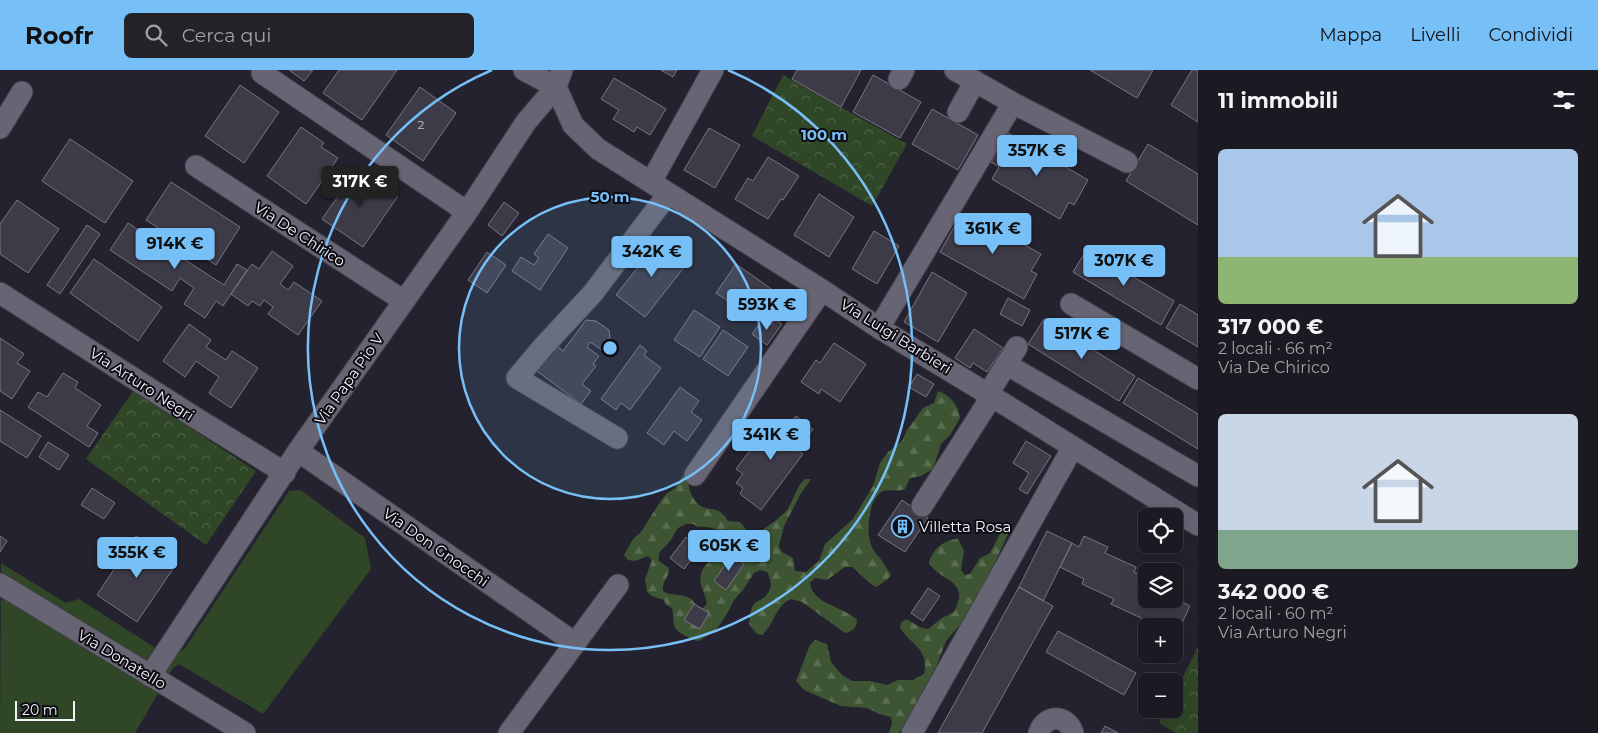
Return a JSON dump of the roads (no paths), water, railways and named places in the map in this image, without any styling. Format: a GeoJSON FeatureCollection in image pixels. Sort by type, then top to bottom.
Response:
{"type":"FeatureCollection","features":[{"type":"Feature","properties":{"kind":"street"},"geometry":{"type":"LineString","coordinates":[[524,70],[559,79]]}},
{"type":"Feature","properties":{"kind":"street"},"geometry":{"type":"LineString","coordinates":[[617,438],[517,378],[593,293],[659,188],[713,70]]}},
{"type":"Feature","properties":{"kind":"street"},"geometry":{"type":"LineString","coordinates":[[956,70],[1013,103],[1127,162]]}},
{"type":"Feature","properties":{"kind":"street"},"geometry":{"type":"LineString","coordinates":[[262,73],[467,212]]}},
{"type":"Feature","properties":{"kind":"street","name":"Via Luigi Barbieri"},"geometry":{"type":"LineString","coordinates":[[559,79],[572,125],[598,149],[879,328],[1198,524]]}},
{"type":"Feature","properties":{"kind":"street","name":"Via Papa Pio V"},"geometry":{"type":"LineString","coordinates":[[150,676],[298,451],[467,212],[526,122],[559,79]]}},
{"type":"Feature","properties":{"kind":"street"},"geometry":{"type":"LineString","coordinates":[[958,112],[974,81]]}},
{"type":"Feature","properties":{"kind":"street"},"geometry":{"type":"LineString","coordinates":[[0,128],[22,92]]}},
{"type":"Feature","properties":{"kind":"street"},"geometry":{"type":"LineString","coordinates":[[879,328],[1013,103]]}},
{"type":"Feature","properties":{"kind":"street","name":"Via De Chirico"},"geometry":{"type":"LineString","coordinates":[[196,166],[404,301]]}},
{"type":"Feature","properties":{"kind":"street"},"geometry":{"type":"LineString","coordinates":[[696,475],[822,290]]}},
{"type":"Feature","properties":{"kind":"street","name":"Via Arturo Negri"},"geometry":{"type":"LineString","coordinates":[[0,292],[190,415],[285,473]]}},
{"type":"Feature","properties":{"kind":"street"},"geometry":{"type":"LineString","coordinates":[[1071,304],[1198,379]]}},
{"type":"Feature","properties":{"kind":"street"},"geometry":{"type":"LineString","coordinates":[[922,506],[990,395],[1011,355],[1198,476]]}},
{"type":"Feature","properties":{"kind":"street"},"geometry":{"type":"LineString","coordinates":[[912,733],[1073,447]]}},
{"type":"Feature","properties":{"kind":"street","name":"Via Don Gnocchi"},"geometry":{"type":"LineString","coordinates":[[298,451],[575,643]]}},
{"type":"Feature","properties":{"kind":"street","name":"Via Donatello"},"geometry":{"type":"LineString","coordinates":[[0,584],[245,733]]}},
{"type":"Feature","properties":{"kind":"street"},"geometry":{"type":"LineString","coordinates":[[509,733],[618,585]]}},
{"type":"Feature","properties":{"kind":"street"},"geometry":{"type":"LineString","coordinates":[[1039,733],[1043,724],[1054,719],[1066,722],[1073,733]]}},
{"type":"Feature","properties":{"kind":"place","name":"Villetta Rosa"},"geometry":{"type":"Point","coordinates":[903,526]}}]}
